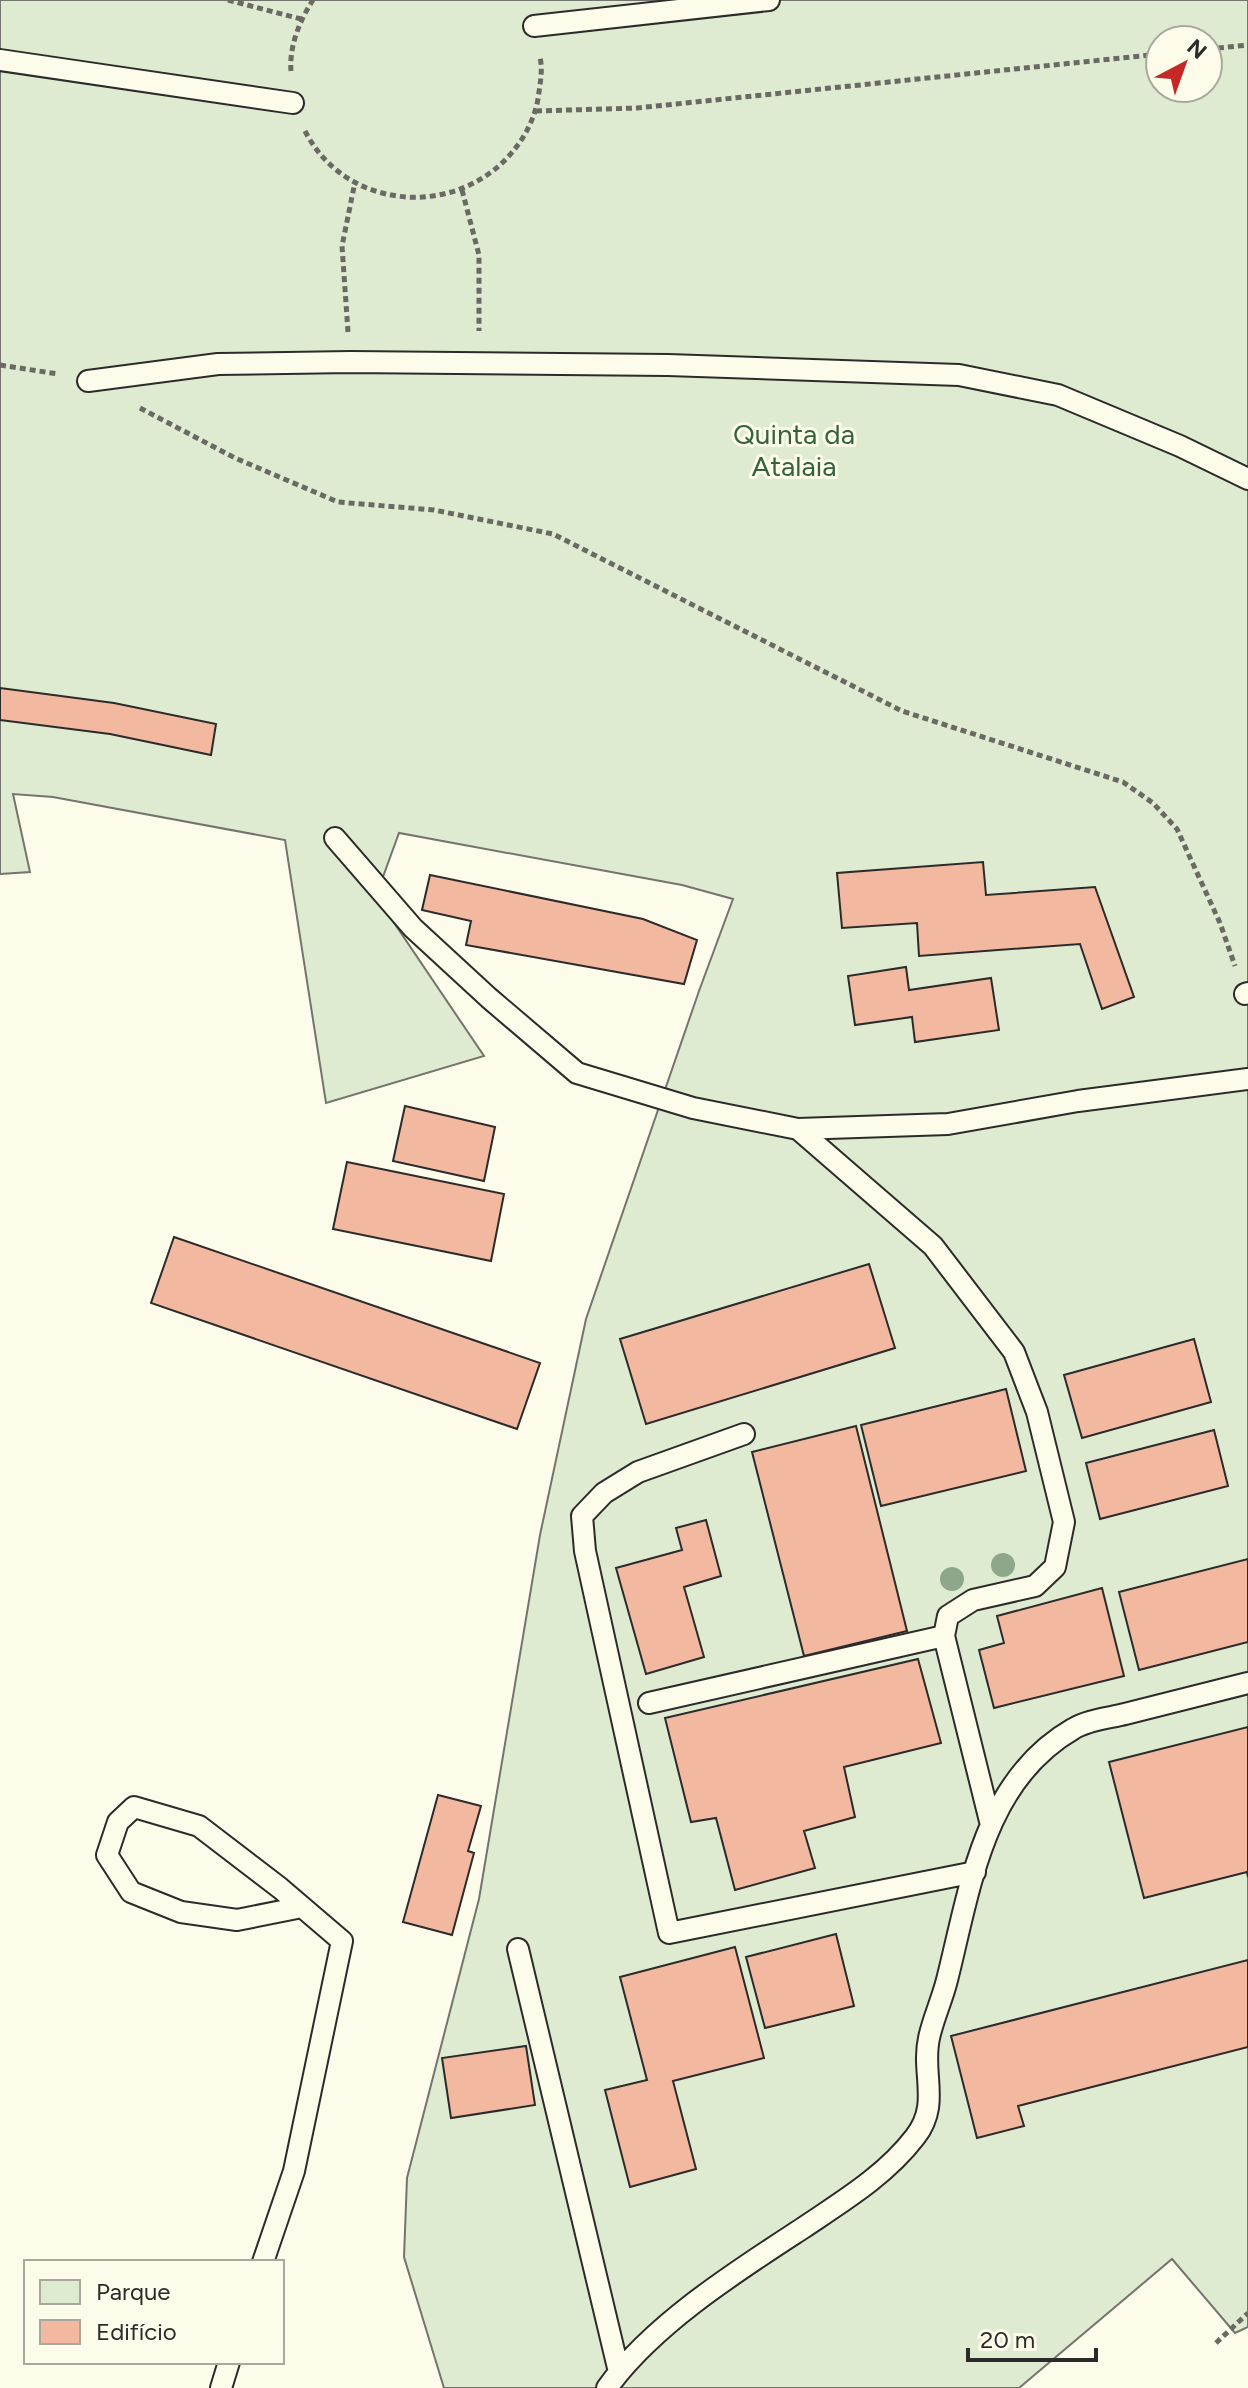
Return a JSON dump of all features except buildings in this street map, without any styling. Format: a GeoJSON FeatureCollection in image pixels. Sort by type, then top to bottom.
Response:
{"type":"FeatureCollection","features":[{"type":"Feature","properties":{"kind":"lane"},"geometry":{"type":"LineString","coordinates":[[534,26],[769,0]]}},
{"type":"Feature","properties":{"kind":"lane"},"geometry":{"type":"LineString","coordinates":[[0,60],[293,103]]}},
{"type":"Feature","properties":{"kind":"lane"},"geometry":{"type":"LineString","coordinates":[[88,381],[218,364],[350,362],[668,365],[959,375],[1058,395],[1180,446],[1248,479]]}},
{"type":"Feature","properties":{"kind":"lane"},"geometry":{"type":"LineString","coordinates":[[335,838],[413,928],[577,1073],[693,1108],[798,1129],[948,1124],[1078,1101],[1248,1079]]}},
{"type":"Feature","properties":{"kind":"lane"},"geometry":{"type":"LineString","coordinates":[[798,1129],[933,1246],[1014,1352],[1037,1412],[1064,1522],[1055,1567],[1035,1586],[973,1600],[948,1616],[944,1636],[990,1821]]}},
{"type":"Feature","properties":{"kind":"lane"},"geometry":{"type":"LineString","coordinates":[[744,1434],[638,1472],[604,1493],[582,1516],[585,1551],[669,1933],[975,1872]]}},
{"type":"Feature","properties":{"kind":"lane"},"geometry":{"type":"LineString","coordinates":[[649,1703],[944,1636]]}},
{"type":"Feature","properties":{"kind":"lane"},"geometry":{"type":"LineString","coordinates":[[613,2380],[684,2311],[869,2185],[916,2137],[931,2101],[928,2041],[959,1923],[990,1821],[1021,1774],[1043,1750],[1075,1727],[1248,1683]]}},
{"type":"Feature","properties":{"kind":"lane"},"geometry":{"type":"LineString","coordinates":[[264,2260],[294,2171],[342,1941],[302,1907],[199,1826],[134,1807],[118,1822],[107,1855],[131,1892],[181,1912],[237,1920],[302,1907]]}},
{"type":"Feature","properties":{"kind":"lane"},"geometry":{"type":"LineString","coordinates":[[518,1949],[613,2380]]}},
{"type":"Feature","properties":{"kind":"lane"},"geometry":{"type":"LineString","coordinates":[[221,2388],[228,2364]]}},
{"type":"Feature","properties":{"kind":"path"},"geometry":{"type":"LineString","coordinates":[[228,0],[301,19]]}},
{"type":"Feature","properties":{"kind":"path"},"geometry":{"type":"LineString","coordinates":[[313,0],[301,19],[290,61],[293,103],[307,135],[327,162],[355,182],[390,195],[426,198],[462,190],[494,171],[520,145],[536,111],[542,69],[534,26]]}},
{"type":"Feature","properties":{"kind":"path"},"geometry":{"type":"LineString","coordinates":[[1224,47],[1248,45]]}},
{"type":"Feature","properties":{"kind":"path"},"geometry":{"type":"LineString","coordinates":[[536,111],[637,108],[1144,56]]}},
{"type":"Feature","properties":{"kind":"path"},"geometry":{"type":"LineString","coordinates":[[350,362],[342,246],[355,182]]}},
{"type":"Feature","properties":{"kind":"path"},"geometry":{"type":"LineString","coordinates":[[462,190],[479,255],[479,364]]}},
{"type":"Feature","properties":{"kind":"path"},"geometry":{"type":"LineString","coordinates":[[0,365],[88,381],[235,458],[338,502],[434,510],[553,534],[902,711],[1123,782],[1153,803],[1177,829],[1220,923],[1246,993]]}},
{"type":"Feature","properties":{"kind":"path"},"geometry":{"type":"LineString","coordinates":[[1216,2343],[1248,2313]]}},
{"type":"Feature","properties":{"kind":"green space","name":"Quinta da Atalaia"},"geometry":{"type":"Polygon","coordinates":[[[0,0],[1248,0],[1248,2327],[1235,2333],[1172,2259],[1019,2388],[444,2388],[404,2257],[407,2178],[479,1899],[540,1535],[586,1319],[733,899],[682,885],[399,833],[376,896],[484,1056],[326,1103],[285,840],[53,797],[13,794],[30,872],[0,874],[0,0]]]}}]}
